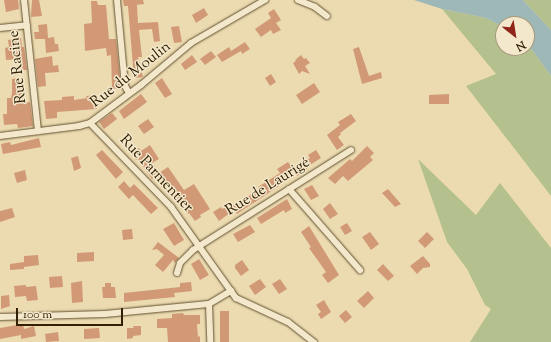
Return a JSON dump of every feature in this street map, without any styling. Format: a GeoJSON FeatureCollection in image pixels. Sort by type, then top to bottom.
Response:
{"type":"FeatureCollection","features":[{"type":"Feature","properties":{"kind":"street","name":"Rue Racine"},"geometry":{"type":"LineString","coordinates":[[24,0],[38,131]]}},
{"type":"Feature","properties":{"kind":"street"},"geometry":{"type":"LineString","coordinates":[[117,0],[126,86],[129,93]]}},
{"type":"Feature","properties":{"kind":"street","name":"Rue du Moulin"},"geometry":{"type":"LineString","coordinates":[[0,136],[90,123],[191,44],[265,0]]}},
{"type":"Feature","properties":{"kind":"street"},"geometry":{"type":"LineString","coordinates":[[298,0],[315,7],[327,16]]}},
{"type":"Feature","properties":{"kind":"street"},"geometry":{"type":"LineString","coordinates":[[0,28],[27,25]]}},
{"type":"Feature","properties":{"kind":"street","name":"Rue Parmentier"},"geometry":{"type":"LineString","coordinates":[[90,123],[171,207],[236,298],[288,322],[314,342]]}},
{"type":"Feature","properties":{"kind":"street","name":"Rue de Laurigé"},"geometry":{"type":"LineString","coordinates":[[199,246],[351,150]]}},
{"type":"Feature","properties":{"kind":"street"},"geometry":{"type":"LineString","coordinates":[[289,189],[360,270]]}},
{"type":"Feature","properties":{"kind":"street"},"geometry":{"type":"LineString","coordinates":[[177,272],[180,263],[199,246]]}},
{"type":"Feature","properties":{"kind":"street"},"geometry":{"type":"LineString","coordinates":[[0,317],[105,314],[209,304],[231,291]]}},
{"type":"Feature","properties":{"kind":"street"},"geometry":{"type":"LineString","coordinates":[[209,304],[210,342]]}},
{"type":"Feature","properties":{"kind":"green space"},"geometry":{"type":"Polygon","coordinates":[[[523,0],[551,0],[551,30],[523,0]]]}},
{"type":"Feature","properties":{"kind":"green space"},"geometry":{"type":"Polygon","coordinates":[[[442,9],[486,18],[495,23],[495,56],[535,56],[535,54],[551,76],[551,196],[466,86],[496,74],[442,9]]]}},
{"type":"Feature","properties":{"kind":"green space"},"geometry":{"type":"Polygon","coordinates":[[[418,159],[476,215],[500,183],[551,248],[551,342],[470,342],[491,309],[485,305],[467,269],[447,242],[418,159]]]}},
{"type":"Feature","properties":{"kind":"water"},"geometry":{"type":"Polygon","coordinates":[[[414,0],[523,0],[551,30],[551,76],[535,54],[535,16],[495,16],[495,23],[486,18],[442,9],[414,0]]]}},
{"type":"Feature","properties":{"kind":"building"},"geometry":{"type":"Polygon","coordinates":[[[4,0],[18,0],[19,9],[6,12],[4,0]]]}},
{"type":"Feature","properties":{"kind":"building"},"geometry":{"type":"Polygon","coordinates":[[[32,0],[39,0],[42,16],[31,17],[32,0]]]}},
{"type":"Feature","properties":{"kind":"building"},"geometry":{"type":"Polygon","coordinates":[[[123,0],[143,0],[144,4],[135,5],[137,5],[138,23],[158,22],[160,41],[154,42],[152,29],[139,30],[142,57],[138,57],[143,77],[134,78],[128,6],[124,6],[123,0]]]}},
{"type":"Feature","properties":{"kind":"building"},"geometry":{"type":"Polygon","coordinates":[[[91,1],[97,1],[98,5],[106,5],[109,39],[116,39],[121,88],[112,89],[111,55],[107,56],[106,48],[85,51],[84,24],[92,23],[91,1]]]}},
{"type":"Feature","properties":{"kind":"building"},"geometry":{"type":"Polygon","coordinates":[[[204,8],[208,15],[196,23],[192,15],[204,8]]]}},
{"type":"Feature","properties":{"kind":"building"},"geometry":{"type":"Polygon","coordinates":[[[274,9],[281,20],[276,23],[281,30],[273,34],[271,30],[261,37],[255,29],[271,18],[268,13],[274,9]]]}},
{"type":"Feature","properties":{"kind":"building"},"geometry":{"type":"Polygon","coordinates":[[[47,24],[48,38],[54,37],[55,44],[58,44],[59,51],[46,53],[45,39],[35,39],[34,32],[39,32],[38,25],[47,24]]]}},
{"type":"Feature","properties":{"kind":"building"},"geometry":{"type":"Polygon","coordinates":[[[179,26],[182,42],[174,43],[171,27],[179,26]]]}},
{"type":"Feature","properties":{"kind":"building"},"geometry":{"type":"Polygon","coordinates":[[[21,38],[22,47],[24,47],[27,70],[22,70],[21,62],[19,62],[18,59],[6,60],[5,48],[9,47],[8,40],[21,38]]]}},
{"type":"Feature","properties":{"kind":"building"},"geometry":{"type":"Polygon","coordinates":[[[245,42],[250,49],[242,54],[241,51],[222,62],[217,55],[229,47],[231,51],[245,42]]]}},
{"type":"Feature","properties":{"kind":"building"},"geometry":{"type":"Polygon","coordinates":[[[359,47],[369,76],[381,72],[382,78],[362,84],[353,49],[359,47]]]}},
{"type":"Feature","properties":{"kind":"building"},"geometry":{"type":"Polygon","coordinates":[[[211,51],[216,57],[205,65],[200,59],[211,51]]]}},
{"type":"Feature","properties":{"kind":"building"},"geometry":{"type":"Polygon","coordinates":[[[192,55],[197,62],[185,70],[181,64],[192,55]]]}},
{"type":"Feature","properties":{"kind":"building"},"geometry":{"type":"Polygon","coordinates":[[[301,55],[310,63],[305,66],[310,74],[302,71],[299,74],[293,63],[301,55]]]}},
{"type":"Feature","properties":{"kind":"building"},"geometry":{"type":"Polygon","coordinates":[[[52,56],[53,66],[58,65],[59,72],[45,73],[46,86],[38,87],[35,59],[52,56]]]}},
{"type":"Feature","properties":{"kind":"building"},"geometry":{"type":"Polygon","coordinates":[[[271,74],[276,82],[270,86],[265,78],[271,74]]]}},
{"type":"Feature","properties":{"kind":"building"},"geometry":{"type":"Polygon","coordinates":[[[20,78],[23,103],[30,102],[33,126],[18,128],[17,124],[4,125],[3,114],[7,114],[7,98],[11,98],[12,79],[20,78]]]}},
{"type":"Feature","properties":{"kind":"building"},"geometry":{"type":"Polygon","coordinates":[[[162,78],[172,94],[165,98],[155,83],[162,78]]]}},
{"type":"Feature","properties":{"kind":"building"},"geometry":{"type":"Polygon","coordinates":[[[314,83],[320,92],[302,104],[296,95],[314,83]]]}},
{"type":"Feature","properties":{"kind":"building"},"geometry":{"type":"Polygon","coordinates":[[[141,94],[147,102],[124,119],[119,111],[141,94]]]}},
{"type":"Feature","properties":{"kind":"building"},"geometry":{"type":"Polygon","coordinates":[[[449,94],[449,104],[429,104],[429,95],[449,94]]]}},
{"type":"Feature","properties":{"kind":"building"},"geometry":{"type":"Polygon","coordinates":[[[96,95],[97,109],[57,112],[57,118],[46,119],[44,101],[62,100],[62,97],[74,96],[74,100],[87,98],[86,96],[96,95]]]}},
{"type":"Feature","properties":{"kind":"building"},"geometry":{"type":"Polygon","coordinates":[[[112,113],[117,119],[104,129],[99,122],[112,113]]]}},
{"type":"Feature","properties":{"kind":"building"},"geometry":{"type":"Polygon","coordinates":[[[351,114],[356,121],[340,133],[341,134],[338,137],[344,145],[337,150],[327,135],[340,125],[338,122],[351,114]]]}},
{"type":"Feature","properties":{"kind":"building"},"geometry":{"type":"Polygon","coordinates":[[[148,119],[154,127],[144,134],[138,126],[148,119]]]}},
{"type":"Feature","properties":{"kind":"building"},"geometry":{"type":"Polygon","coordinates":[[[39,138],[41,147],[3,154],[1,144],[10,142],[11,145],[39,138]]]}},
{"type":"Feature","properties":{"kind":"building"},"geometry":{"type":"Polygon","coordinates":[[[150,145],[159,159],[152,163],[159,173],[168,167],[184,190],[194,184],[210,209],[200,215],[201,217],[195,221],[189,213],[188,214],[170,188],[167,190],[157,175],[152,179],[138,159],[136,160],[131,153],[139,148],[141,151],[150,145]]]}},
{"type":"Feature","properties":{"kind":"building"},"geometry":{"type":"Polygon","coordinates":[[[367,146],[374,153],[370,157],[373,160],[348,181],[343,176],[335,184],[328,178],[350,159],[352,161],[367,146]]]}},
{"type":"Feature","properties":{"kind":"building"},"geometry":{"type":"Polygon","coordinates":[[[102,150],[123,172],[116,179],[96,155],[102,150]]]}},
{"type":"Feature","properties":{"kind":"building"},"geometry":{"type":"Polygon","coordinates":[[[316,150],[321,158],[297,176],[294,171],[280,180],[282,184],[237,214],[232,206],[260,189],[258,187],[280,173],[277,169],[288,162],[293,169],[310,158],[308,155],[316,150]]]}},
{"type":"Feature","properties":{"kind":"building"},"geometry":{"type":"Polygon","coordinates":[[[78,156],[81,168],[74,171],[71,158],[78,156]]]}},
{"type":"Feature","properties":{"kind":"building"},"geometry":{"type":"Polygon","coordinates":[[[25,170],[27,180],[17,183],[14,173],[25,170]]]}},
{"type":"Feature","properties":{"kind":"building"},"geometry":{"type":"Polygon","coordinates":[[[124,181],[130,188],[134,184],[158,208],[151,214],[133,195],[129,199],[118,187],[124,181]]]}},
{"type":"Feature","properties":{"kind":"building"},"geometry":{"type":"Polygon","coordinates":[[[312,185],[319,196],[311,200],[304,189],[312,185]]]}},
{"type":"Feature","properties":{"kind":"building"},"geometry":{"type":"Polygon","coordinates":[[[388,189],[401,204],[395,207],[382,193],[388,189]]]}},
{"type":"Feature","properties":{"kind":"building"},"geometry":{"type":"Polygon","coordinates":[[[287,199],[292,209],[285,213],[284,210],[261,224],[257,218],[287,199]]]}},
{"type":"Feature","properties":{"kind":"building"},"geometry":{"type":"Polygon","coordinates":[[[330,203],[338,214],[330,219],[323,209],[330,203]]]}},
{"type":"Feature","properties":{"kind":"building"},"geometry":{"type":"Polygon","coordinates":[[[221,207],[222,209],[226,207],[230,213],[219,221],[213,212],[221,207]]]}},
{"type":"Feature","properties":{"kind":"building"},"geometry":{"type":"Polygon","coordinates":[[[12,208],[15,217],[0,222],[0,211],[12,208]]]}},
{"type":"Feature","properties":{"kind":"building"},"geometry":{"type":"Polygon","coordinates":[[[174,223],[184,240],[174,246],[163,229],[174,223]]]}},
{"type":"Feature","properties":{"kind":"building"},"geometry":{"type":"Polygon","coordinates":[[[347,223],[352,231],[345,235],[340,227],[347,223]]]}},
{"type":"Feature","properties":{"kind":"building"},"geometry":{"type":"Polygon","coordinates":[[[250,225],[255,232],[238,242],[233,234],[250,225]]]}},
{"type":"Feature","properties":{"kind":"building"},"geometry":{"type":"Polygon","coordinates":[[[309,226],[339,275],[328,283],[322,275],[326,272],[309,248],[311,247],[301,232],[309,226]]]}},
{"type":"Feature","properties":{"kind":"building"},"geometry":{"type":"Polygon","coordinates":[[[132,229],[133,239],[123,240],[122,230],[132,229]]]}},
{"type":"Feature","properties":{"kind":"building"},"geometry":{"type":"Polygon","coordinates":[[[370,232],[379,244],[371,250],[362,237],[370,232]]]}},
{"type":"Feature","properties":{"kind":"building"},"geometry":{"type":"Polygon","coordinates":[[[427,232],[434,239],[425,248],[418,241],[427,232]]]}},
{"type":"Feature","properties":{"kind":"building"},"geometry":{"type":"Polygon","coordinates":[[[158,242],[179,258],[175,263],[173,260],[163,272],[155,265],[164,255],[157,249],[152,250],[158,242]]]}},
{"type":"Feature","properties":{"kind":"building"},"geometry":{"type":"Polygon","coordinates":[[[94,252],[94,261],[77,262],[77,253],[94,252]]]}},
{"type":"Feature","properties":{"kind":"building"},"geometry":{"type":"Polygon","coordinates":[[[38,255],[39,265],[24,267],[24,256],[38,255]]]}},
{"type":"Feature","properties":{"kind":"building"},"geometry":{"type":"Polygon","coordinates":[[[423,256],[430,264],[430,267],[423,268],[417,274],[410,266],[423,256]]]}},
{"type":"Feature","properties":{"kind":"building"},"geometry":{"type":"Polygon","coordinates":[[[199,259],[209,275],[200,280],[191,264],[199,259]]]}},
{"type":"Feature","properties":{"kind":"building"},"geometry":{"type":"Polygon","coordinates":[[[242,260],[249,270],[241,276],[235,268],[235,265],[242,260]]]}},
{"type":"Feature","properties":{"kind":"building"},"geometry":{"type":"Polygon","coordinates":[[[24,262],[24,269],[10,270],[10,264],[24,262]]]}},
{"type":"Feature","properties":{"kind":"building"},"geometry":{"type":"Polygon","coordinates":[[[383,264],[394,276],[388,281],[377,270],[383,264]]]}},
{"type":"Feature","properties":{"kind":"building"},"geometry":{"type":"Polygon","coordinates":[[[62,276],[63,287],[50,288],[49,277],[62,276]]]}},
{"type":"Feature","properties":{"kind":"building"},"geometry":{"type":"Polygon","coordinates":[[[260,279],[266,287],[255,295],[249,286],[260,279]]]}},
{"type":"Feature","properties":{"kind":"building"},"geometry":{"type":"Polygon","coordinates":[[[280,279],[287,289],[279,294],[272,284],[280,279]]]}},
{"type":"Feature","properties":{"kind":"building"},"geometry":{"type":"Polygon","coordinates":[[[82,281],[83,302],[72,303],[71,283],[82,281]]]}},
{"type":"Feature","properties":{"kind":"building"},"geometry":{"type":"Polygon","coordinates":[[[191,282],[192,291],[174,293],[175,297],[124,302],[124,293],[180,287],[180,283],[191,282]]]}},
{"type":"Feature","properties":{"kind":"building"},"geometry":{"type":"Polygon","coordinates":[[[105,283],[111,283],[111,287],[115,287],[116,298],[103,298],[102,287],[105,287],[105,283]]]}},
{"type":"Feature","properties":{"kind":"building"},"geometry":{"type":"Polygon","coordinates":[[[26,285],[26,287],[36,286],[38,300],[27,301],[26,296],[15,297],[14,286],[26,285]]]}},
{"type":"Feature","properties":{"kind":"building"},"geometry":{"type":"Polygon","coordinates":[[[368,291],[374,298],[364,308],[357,301],[368,291]]]}},
{"type":"Feature","properties":{"kind":"building"},"geometry":{"type":"Polygon","coordinates":[[[9,295],[10,306],[1,309],[1,296],[9,295]]]}},
{"type":"Feature","properties":{"kind":"building"},"geometry":{"type":"Polygon","coordinates":[[[324,300],[331,312],[321,319],[318,314],[321,312],[316,305],[324,300]]]}},
{"type":"Feature","properties":{"kind":"building"},"geometry":{"type":"Polygon","coordinates":[[[346,310],[352,317],[345,323],[339,316],[346,310]]]}},
{"type":"Feature","properties":{"kind":"building"},"geometry":{"type":"Polygon","coordinates":[[[220,311],[229,311],[229,342],[220,342],[220,311]]]}},
{"type":"Feature","properties":{"kind":"building"},"geometry":{"type":"Polygon","coordinates":[[[183,313],[184,315],[200,315],[200,324],[197,324],[200,342],[168,342],[167,328],[157,328],[157,319],[172,318],[172,314],[183,313]]]}},
{"type":"Feature","properties":{"kind":"building"},"geometry":{"type":"Polygon","coordinates":[[[23,324],[24,329],[34,326],[36,336],[21,339],[21,335],[0,339],[0,328],[23,324]]]}},
{"type":"Feature","properties":{"kind":"building"},"geometry":{"type":"Polygon","coordinates":[[[133,326],[141,326],[141,335],[133,336],[133,338],[127,339],[127,328],[134,328],[133,326]]]}},
{"type":"Feature","properties":{"kind":"building"},"geometry":{"type":"Polygon","coordinates":[[[99,328],[100,338],[84,339],[84,329],[99,328]]]}},
{"type":"Feature","properties":{"kind":"building"},"geometry":{"type":"Polygon","coordinates":[[[58,332],[59,341],[46,342],[45,334],[58,332]]]}}]}
